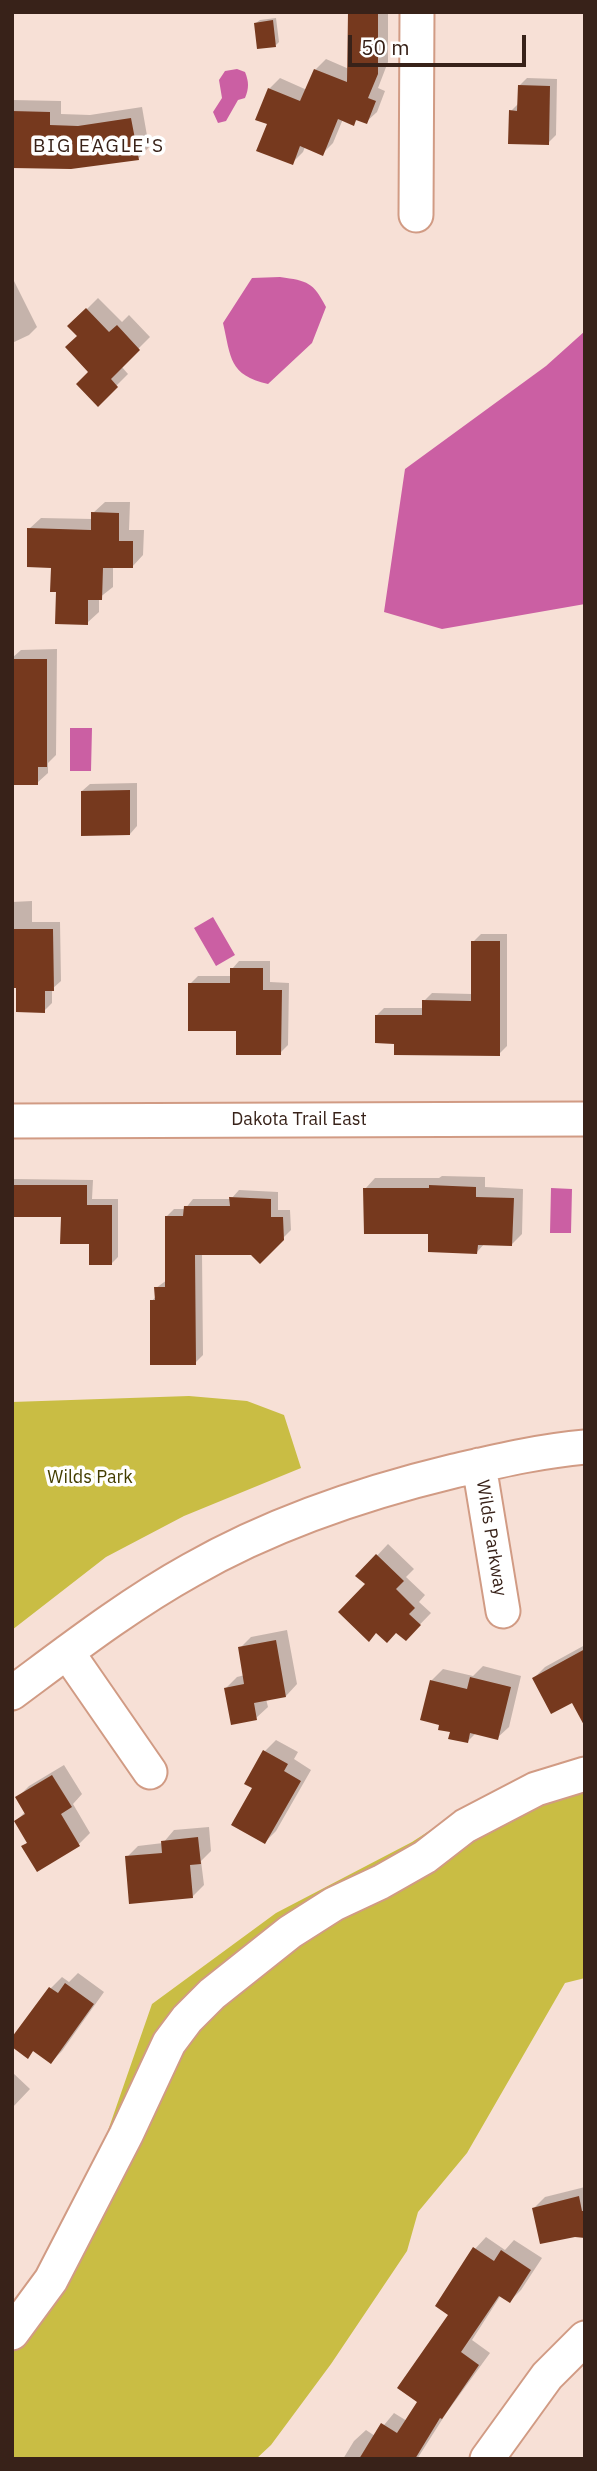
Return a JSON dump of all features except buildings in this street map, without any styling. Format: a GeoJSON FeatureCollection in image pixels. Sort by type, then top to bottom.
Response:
{"type":"FeatureCollection","features":[{"type":"Feature","properties":{"kind":"street"},"geometry":{"type":"LineString","coordinates":[[416,12],[416,215]]}},
{"type":"Feature","properties":{"kind":"street","name":"Dakota Trail East"},"geometry":{"type":"LineString","coordinates":[[12,1121],[585,1119]]}},
{"type":"Feature","properties":{"kind":"street"},"geometry":{"type":"LineString","coordinates":[[12,1693],[172,1581],[252,1540],[330,1507],[399,1485],[550,1450],[585,1447]]}},
{"type":"Feature","properties":{"kind":"street","name":"Wilds Parkway"},"geometry":{"type":"LineString","coordinates":[[479,1465],[503,1611]]}},
{"type":"Feature","properties":{"kind":"street"},"geometry":{"type":"LineString","coordinates":[[67,1652],[150,1772]]}},
{"type":"Feature","properties":{"kind":"street"},"geometry":{"type":"LineString","coordinates":[[12,2333],[51,2280],[111,2166],[169,2043],[187,2019],[212,1994],[290,1932],[334,1904],[425,1857],[465,1826],[536,1789],[585,1774]]}},
{"type":"Feature","properties":{"kind":"street"},"geometry":{"type":"LineString","coordinates":[[487,2459],[547,2376],[585,2338]]}},
{"type":"Feature","properties":{"kind":"green space","name":"Wilds Park"},"geometry":{"type":"Polygon","coordinates":[[[189,1396],[247,1401],[284,1415],[301,1468],[184,1516],[106,1557],[12,1630],[12,1402],[189,1396]]]}},
{"type":"Feature","properties":{"kind":"green space"},"geometry":{"type":"Polygon","coordinates":[[[585,1759],[585,1978],[565,1983],[467,2153],[418,2212],[407,2251],[331,2364],[271,2445],[256,2459],[12,2459],[12,2306],[45,2265],[104,2142],[152,2004],[276,1913],[412,1842],[480,1798],[585,1759]]]}},
{"type":"Feature","properties":{"kind":"shaded area"},"geometry":{"type":"Polygon","coordinates":[[[237,69],[245,72],[248,85],[245,98],[238,100],[226,121],[218,123],[213,112],[222,98],[219,80],[225,71],[237,69]]]}},
{"type":"Feature","properties":{"kind":"shaded area"},"geometry":{"type":"Polygon","coordinates":[[[280,277],[309,284],[326,307],[312,343],[268,384],[246,376],[239,370],[230,355],[223,323],[252,278],[280,277]]]}},
{"type":"Feature","properties":{"kind":"shaded area"},"geometry":{"type":"Polygon","coordinates":[[[585,331],[585,604],[442,629],[384,612],[405,469],[546,366],[585,331]]]}},
{"type":"Feature","properties":{"kind":"shaded area"},"geometry":{"type":"Polygon","coordinates":[[[70,728],[92,728],[91,771],[70,771],[70,728]]]}},
{"type":"Feature","properties":{"kind":"shaded area"},"geometry":{"type":"Polygon","coordinates":[[[213,917],[235,955],[216,966],[194,928],[213,917]]]}},
{"type":"Feature","properties":{"kind":"shaded area"},"geometry":{"type":"Polygon","coordinates":[[[551,1188],[572,1189],[571,1233],[550,1233],[551,1188]]]}},
{"type":"Feature","properties":{"kind":"district","name":"BIG EAGLE'S"},"geometry":{"type":"Point","coordinates":[99,147]}}]}
